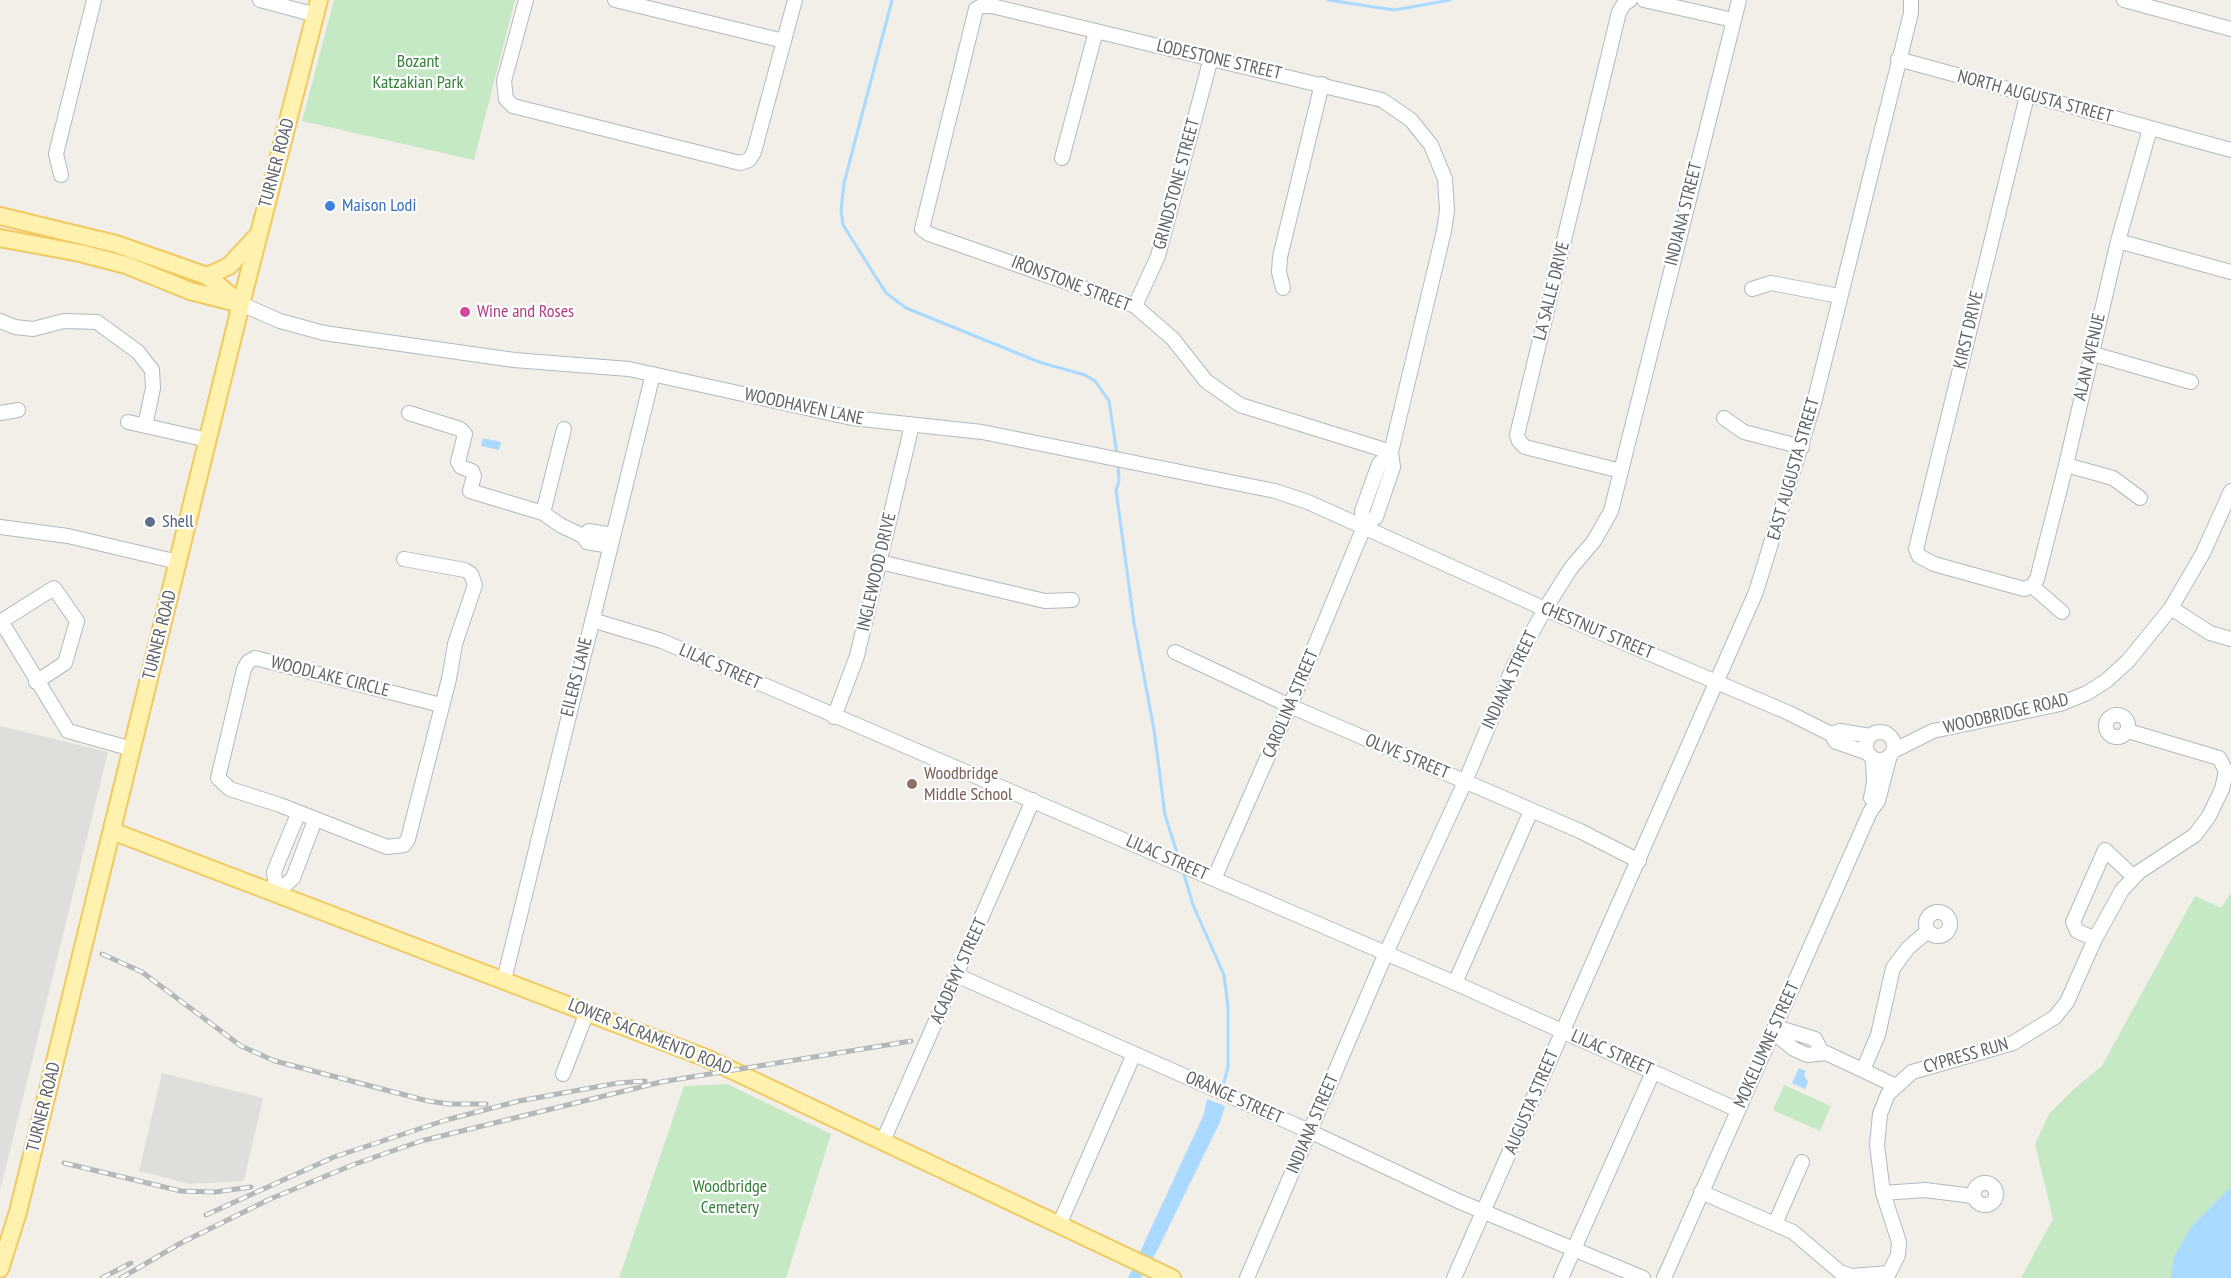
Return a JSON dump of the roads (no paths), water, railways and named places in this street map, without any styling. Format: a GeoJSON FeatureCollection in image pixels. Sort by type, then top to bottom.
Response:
{"type":"FeatureCollection","features":[{"type":"Feature","properties":{"kind":"main road","name":"TURNER ROAD"},"geometry":{"type":"LineString","coordinates":[[0,1269],[18,1212],[241,304],[317,7]]}},
{"type":"Feature","properties":{"kind":"main road"},"geometry":{"type":"LineString","coordinates":[[0,216],[116,244],[207,276],[241,304]]}},
{"type":"Feature","properties":{"kind":"main road"},"geometry":{"type":"LineString","coordinates":[[207,276],[230,266],[259,234]]}},
{"type":"Feature","properties":{"kind":"main road"},"geometry":{"type":"LineString","coordinates":[[0,238],[80,253],[126,265],[190,291],[241,304]]}},
{"type":"Feature","properties":{"kind":"main road","name":"LOWER SACRAMENTO ROAD"},"geometry":{"type":"LineString","coordinates":[[112,831],[733,1070],[1172,1278]]}},
{"type":"Feature","properties":{"kind":"street"},"geometry":{"type":"LineString","coordinates":[[61,175],[57,154],[94,0]]}},
{"type":"Feature","properties":{"kind":"street"},"geometry":{"type":"LineString","coordinates":[[526,0],[504,81],[506,99],[513,106],[740,163],[749,160],[760,135],[795,0]]}},
{"type":"Feature","properties":{"kind":"street"},"geometry":{"type":"LineString","coordinates":[[615,0],[784,41]]}},
{"type":"Feature","properties":{"kind":"street","name":"LA SALLE DRIVE"},"geometry":{"type":"LineString","coordinates":[[1621,471],[1525,447],[1517,435],[1619,12],[1630,0]]}},
{"type":"Feature","properties":{"kind":"street"},"geometry":{"type":"LineString","coordinates":[[1644,0],[1733,20]]}},
{"type":"Feature","properties":{"kind":"street","name":"INDIANA STREET"},"geometry":{"type":"LineString","coordinates":[[1247,1278],[1386,953],[1465,782],[1514,665],[1545,609],[1571,568],[1594,541],[1611,511],[1738,0]]}},
{"type":"Feature","properties":{"kind":"street"},"geometry":{"type":"LineString","coordinates":[[1898,59],[1911,13],[1911,0]]}},
{"type":"Feature","properties":{"kind":"street"},"geometry":{"type":"LineString","coordinates":[[2124,0],[2231,29]]}},
{"type":"Feature","properties":{"kind":"street"},"geometry":{"type":"LineString","coordinates":[[269,1],[317,7]]}},
{"type":"Feature","properties":{"kind":"street","name":"LODESTONE STREET"},"geometry":{"type":"LineString","coordinates":[[925,231],[922,221],[972,18],[980,7],[992,6],[1382,100],[1411,120],[1435,154]]}},
{"type":"Feature","properties":{"kind":"street"},"geometry":{"type":"LineString","coordinates":[[1062,158],[1096,31]]}},
{"type":"Feature","properties":{"kind":"street","name":"GRINDSTONE STREET"},"geometry":{"type":"LineString","coordinates":[[1135,306],[1158,256],[1211,58]]}},
{"type":"Feature","properties":{"kind":"street","name":"NORTH AUGUSTA STREET"},"geometry":{"type":"LineString","coordinates":[[1898,59],[2231,150]]}},
{"type":"Feature","properties":{"kind":"street","name":"EAST AUGUSTA STREET"},"geometry":{"type":"LineString","coordinates":[[1639,861],[1756,592],[1802,447],[1898,59]]}},
{"type":"Feature","properties":{"kind":"street"},"geometry":{"type":"LineString","coordinates":[[1283,288],[1279,272],[1280,258],[1322,84]]}},
{"type":"Feature","properties":{"kind":"street","name":"KIRST DRIVE"},"geometry":{"type":"LineString","coordinates":[[2027,96],[1916,543],[1919,556],[1934,564],[2025,589],[2032,586]]}},
{"type":"Feature","properties":{"kind":"street","name":"ALAN AVENUE"},"geometry":{"type":"LineString","coordinates":[[2032,586],[2037,579],[2118,241],[2150,129]]}},
{"type":"Feature","properties":{"kind":"street","name":"CAROLINA STREET"},"geometry":{"type":"LineString","coordinates":[[1214,879],[1290,706],[1364,527],[1362,511],[1379,464],[1391,452],[1444,231],[1446,189],[1435,154]]}},
{"type":"Feature","properties":{"kind":"street","name":"IRONSTONE STREET"},"geometry":{"type":"LineString","coordinates":[[925,231],[1135,306],[1164,330],[1206,381],[1225,397],[1261,414],[1391,452]]}},
{"type":"Feature","properties":{"kind":"street"},"geometry":{"type":"LineString","coordinates":[[2118,241],[2231,272]]}},
{"type":"Feature","properties":{"kind":"street"},"geometry":{"type":"LineString","coordinates":[[1752,289],[1771,283],[1839,296]]}},
{"type":"Feature","properties":{"kind":"street","name":"WOODHAVEN LANE"},"geometry":{"type":"LineString","coordinates":[[241,304],[287,323],[339,336],[506,359],[597,366],[652,374],[852,418],[982,432],[1275,491],[1308,502],[1364,527]]}},
{"type":"Feature","properties":{"kind":"street"},"geometry":{"type":"LineString","coordinates":[[0,321],[15,327],[33,329],[64,321],[97,322],[138,352],[152,370],[153,388],[145,426]]}},
{"type":"Feature","properties":{"kind":"street"},"geometry":{"type":"LineString","coordinates":[[2090,353],[2191,382]]}},
{"type":"Feature","properties":{"kind":"street","name":"EILERS LANE"},"geometry":{"type":"LineString","coordinates":[[504,980],[652,374]]}},
{"type":"Feature","properties":{"kind":"street"},"geometry":{"type":"LineString","coordinates":[[0,413],[18,410]]}},
{"type":"Feature","properties":{"kind":"street"},"geometry":{"type":"LineString","coordinates":[[409,413],[460,429],[465,434],[458,462],[462,467],[472,471],[474,476],[470,491],[543,513],[560,525],[583,536],[589,531],[611,541]]}},
{"type":"Feature","properties":{"kind":"street"},"geometry":{"type":"LineString","coordinates":[[1724,418],[1744,432],[1802,447]]}},
{"type":"Feature","properties":{"kind":"street"},"geometry":{"type":"LineString","coordinates":[[128,422],[208,440]]}},
{"type":"Feature","properties":{"kind":"street","name":"INGLEWOOD DRIVE"},"geometry":{"type":"LineString","coordinates":[[834,717],[857,656],[912,425]]}},
{"type":"Feature","properties":{"kind":"street"},"geometry":{"type":"LineString","coordinates":[[543,513],[564,429]]}},
{"type":"Feature","properties":{"kind":"street"},"geometry":{"type":"LineString","coordinates":[[2066,465],[2113,478],[2140,498]]}},
{"type":"Feature","properties":{"kind":"street","name":"WOODBRIDGE ROAD"},"geometry":{"type":"LineString","coordinates":[[1887,734],[1925,734],[2043,709],[2087,693],[2121,668],[2171,608],[2198,562],[2231,491]]}},
{"type":"Feature","properties":{"kind":"street"},"geometry":{"type":"LineString","coordinates":[[0,527],[68,536],[178,562]]}},
{"type":"Feature","properties":{"kind":"street","name":"CHESTNUT STREET"},"geometry":{"type":"LineString","coordinates":[[1364,527],[1545,609],[1717,681],[1831,734],[1836,742],[1871,755]]}},
{"type":"Feature","properties":{"kind":"street","name":"WOODLAKE CIRCLE"},"geometry":{"type":"LineString","coordinates":[[404,559],[465,570],[472,577],[474,585],[455,644],[441,705],[404,845],[387,847],[269,801],[230,789],[218,778],[248,662],[255,658],[441,705]]}},
{"type":"Feature","properties":{"kind":"street"},"geometry":{"type":"LineString","coordinates":[[880,562],[1045,601],[1072,600]]}},
{"type":"Feature","properties":{"kind":"street"},"geometry":{"type":"LineString","coordinates":[[2032,586],[2062,612]]}},
{"type":"Feature","properties":{"kind":"street"},"geometry":{"type":"LineString","coordinates":[[36,682],[65,663],[77,621],[54,588],[1,621],[36,682],[69,731],[132,749]]}},
{"type":"Feature","properties":{"kind":"street"},"geometry":{"type":"LineString","coordinates":[[2171,608],[2210,633],[2231,639]]}},
{"type":"Feature","properties":{"kind":"street","name":"LILAC STREET"},"geometry":{"type":"LineString","coordinates":[[592,620],[662,641],[834,717],[1455,982],[1738,1110]]}},
{"type":"Feature","properties":{"kind":"street","name":"OLIVE STREET"},"geometry":{"type":"LineString","coordinates":[[1175,652],[1290,706],[1531,811],[1639,861]]}},
{"type":"Feature","properties":{"kind":"street","name":"CHESTNUT STREET"},"geometry":{"type":"LineString","coordinates":[[1831,734],[1840,731],[1869,736]]}},
{"type":"Feature","properties":{"kind":"street","name":"CYPRESS RUN"},"geometry":{"type":"LineString","coordinates":[[1894,1085],[1918,1069],[2006,1046],[2049,1022],[2060,1013],[2116,898],[2134,877],[2188,841],[2200,830],[2225,781],[2228,765],[2215,757],[2128,731]]}},
{"type":"Feature","properties":{"kind":"street"},"geometry":{"type":"LineString","coordinates":[[1879,732],[1887,734],[1893,742],[1891,753],[1882,759],[1871,755],[1866,746],[1869,736],[1879,732]]}},
{"type":"Feature","properties":{"kind":"street","name":"WOODBRIDGE ROAD"},"geometry":{"type":"LineString","coordinates":[[1891,753],[1925,734]]}},
{"type":"Feature","properties":{"kind":"street","name":"MOKELUMNE STREET"},"geometry":{"type":"LineString","coordinates":[[1664,1278],[1870,812],[1881,794],[1891,753]]}},
{"type":"Feature","properties":{"kind":"street","name":"MOKELUMNE STREET"},"geometry":{"type":"LineString","coordinates":[[1870,812],[1874,783],[1871,755]]}},
{"type":"Feature","properties":{"kind":"street","name":"ACADEMY STREET"},"geometry":{"type":"LineString","coordinates":[[883,1141],[1033,800]]}},
{"type":"Feature","properties":{"kind":"street"},"geometry":{"type":"LineString","coordinates":[[1455,982],[1531,811]]}},
{"type":"Feature","properties":{"kind":"street"},"geometry":{"type":"LineString","coordinates":[[277,893],[274,872],[298,814]]}},
{"type":"Feature","properties":{"kind":"street"},"geometry":{"type":"LineString","coordinates":[[277,893],[293,878],[315,820]]}},
{"type":"Feature","properties":{"kind":"street"},"geometry":{"type":"LineString","coordinates":[[2095,939],[2077,931],[2073,922],[2105,850],[2134,877]]}},
{"type":"Feature","properties":{"kind":"street","name":"AUGUSTA STREET"},"geometry":{"type":"LineString","coordinates":[[1454,1278],[1639,861]]}},
{"type":"Feature","properties":{"kind":"street"},"geometry":{"type":"LineString","coordinates":[[1863,1070],[1878,1035],[1893,968],[1908,948],[1928,931]]}},
{"type":"Feature","properties":{"kind":"street","name":"ORANGE STREET"},"geometry":{"type":"LineString","coordinates":[[957,975],[1309,1131],[1485,1212],[1643,1278]]}},
{"type":"Feature","properties":{"kind":"street"},"geometry":{"type":"LineString","coordinates":[[563,1074],[587,1012]]}},
{"type":"Feature","properties":{"kind":"street"},"geometry":{"type":"LineString","coordinates":[[1701,1192],[1775,1224],[1807,1242],[1840,1272],[1852,1275],[1890,1276],[1898,1255],[1899,1242],[1883,1193],[1879,1169],[1878,1124],[1883,1103],[1894,1085],[1822,1052],[1807,1055],[1794,1049],[1775,1030]]}},
{"type":"Feature","properties":{"kind":"street"},"geometry":{"type":"LineString","coordinates":[[1059,1225],[1134,1054]]}},
{"type":"Feature","properties":{"kind":"street"},"geometry":{"type":"LineString","coordinates":[[1561,1278],[1653,1072]]}},
{"type":"Feature","properties":{"kind":"street"},"geometry":{"type":"LineString","coordinates":[[1775,1224],[1802,1162]]}},
{"type":"Feature","properties":{"kind":"street"},"geometry":{"type":"LineString","coordinates":[[1883,1193],[1925,1190],[1973,1196]]}},
{"type":"Feature","properties":{"kind":"water"},"geometry":{"type":"Polygon","coordinates":[[[483,438],[501,442],[499,450],[481,446],[483,438]]]}},
{"type":"Feature","properties":{"kind":"water"},"geometry":{"type":"Polygon","coordinates":[[[1799,1068],[1806,1071],[1804,1075],[1808,1082],[1805,1089],[1792,1083],[1799,1068]]]}},
{"type":"Feature","properties":{"kind":"water"},"geometry":{"type":"Polygon","coordinates":[[[1207,1099],[1225,1106],[1220,1122],[1157,1251],[1141,1278],[1128,1278],[1204,1114],[1207,1099]]]}},
{"type":"Feature","properties":{"kind":"water"},"geometry":{"type":"Polygon","coordinates":[[[2231,1187],[2231,1278],[2171,1278],[2174,1257],[2191,1227],[2231,1187]]]}},
{"type":"Feature","properties":{"kind":"waterway"},"geometry":{"type":"LineString","coordinates":[[892,0],[844,183],[841,210],[843,225],[886,293],[906,308],[1039,362],[1085,375],[1095,381],[1109,401],[1117,455]]}},
{"type":"Feature","properties":{"kind":"waterway"},"geometry":{"type":"LineString","coordinates":[[1328,0],[1394,10],[1450,0]]}},
{"type":"Feature","properties":{"kind":"waterway"},"geometry":{"type":"LineString","coordinates":[[1118,464],[1119,481],[1116,490],[1134,623],[1154,730],[1165,815],[1179,859]]}},
{"type":"Feature","properties":{"kind":"waterway"},"geometry":{"type":"LineString","coordinates":[[1183,871],[1193,905],[1224,975],[1228,1007],[1228,1067],[1222,1089]]}},
{"type":"Feature","properties":{"kind":"railway"},"geometry":{"type":"LineString","coordinates":[[102,954],[142,972],[241,1046],[275,1061],[428,1101],[449,1104],[486,1104]]}},
{"type":"Feature","properties":{"kind":"railway"},"geometry":{"type":"LineString","coordinates":[[121,1278],[181,1243],[270,1199],[355,1164],[421,1141],[661,1082],[911,1041]]}},
{"type":"Feature","properties":{"kind":"railway"},"geometry":{"type":"LineString","coordinates":[[206,1215],[334,1157],[446,1120],[519,1101],[618,1083],[645,1081]]}},
{"type":"Feature","properties":{"kind":"railway"},"geometry":{"type":"LineString","coordinates":[[64,1163],[181,1191],[215,1192],[251,1187]]}},
{"type":"Feature","properties":{"kind":"railway"},"geometry":{"type":"LineString","coordinates":[[102,1278],[131,1263]]}},
{"type":"Feature","properties":{"kind":"place","name":"Maison Lodi"},"geometry":{"type":"Point","coordinates":[330,206]}},
{"type":"Feature","properties":{"kind":"place","name":"Wine and Roses"},"geometry":{"type":"Point","coordinates":[465,312]}},
{"type":"Feature","properties":{"kind":"place","name":"Shell"},"geometry":{"type":"Point","coordinates":[150,522]}},
{"type":"Feature","properties":{"kind":"place","name":"Woodbridge Middle School"},"geometry":{"type":"Point","coordinates":[912,784]}},
{"type":"Feature","properties":{"kind":"park label","name":"Bozant Katzakian Park"},"geometry":{"type":"Point","coordinates":[418,72]}},
{"type":"Feature","properties":{"kind":"park label","name":"Woodbridge Cemetery"},"geometry":{"type":"Point","coordinates":[730,1197]}}]}
